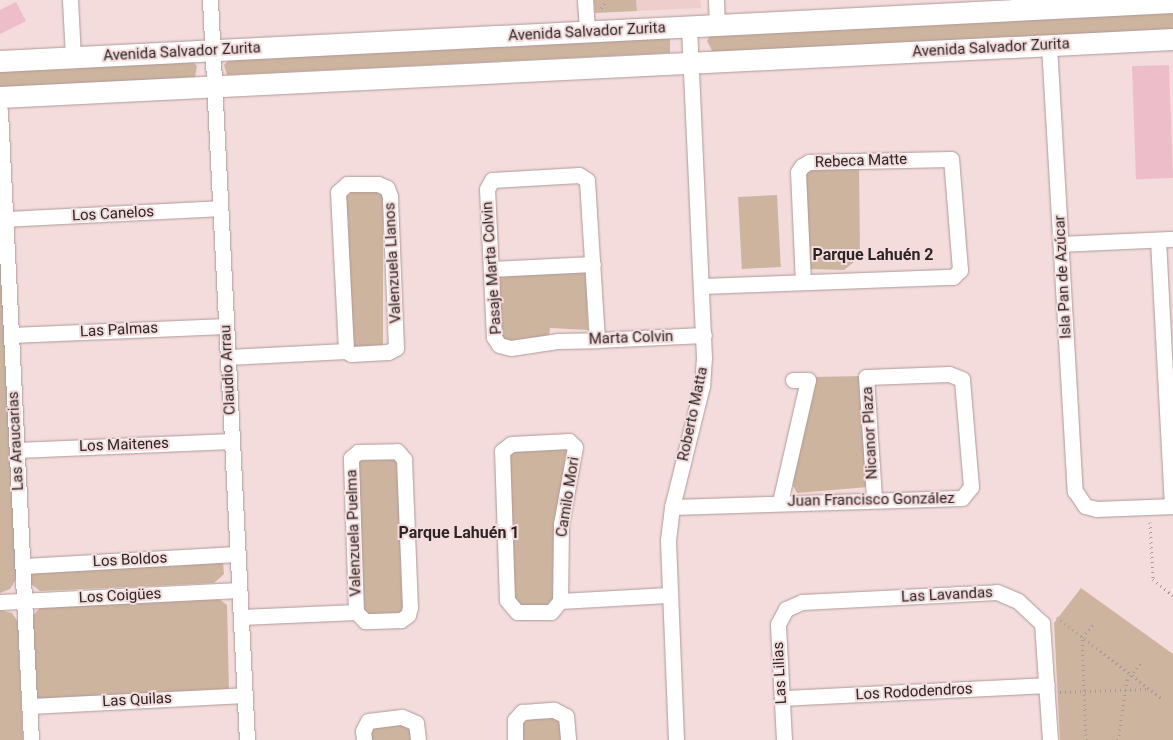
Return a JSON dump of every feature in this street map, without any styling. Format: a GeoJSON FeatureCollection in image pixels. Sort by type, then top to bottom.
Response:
{"type":"FeatureCollection","features":[{"type":"Feature","properties":{"kind":"main road","name":"Avenida Salvador Zurita"},"geometry":{"type":"LineString","coordinates":[[0,61],[717,26],[953,7],[1173,2]]}},
{"type":"Feature","properties":{"kind":"main road","name":"Avenida Salvador Zurita"},"geometry":{"type":"LineString","coordinates":[[0,97],[1173,39]]}},
{"type":"Feature","properties":{"kind":"street"},"geometry":{"type":"LineString","coordinates":[[70,0],[73,58]]}},
{"type":"Feature","properties":{"kind":"street","name":"Claudio Arrau"},"geometry":{"type":"LineString","coordinates":[[210,0],[247,740]]}},
{"type":"Feature","properties":{"kind":"street"},"geometry":{"type":"LineString","coordinates":[[585,0],[587,32]]}},
{"type":"Feature","properties":{"kind":"street"},"geometry":{"type":"LineString","coordinates":[[716,0],[717,26]]}},
{"type":"Feature","properties":{"kind":"street","name":"Roberto Matta"},"geometry":{"type":"LineString","coordinates":[[676,740],[668,595],[668,540],[672,507],[702,386],[704,335],[689,27]]}},
{"type":"Feature","properties":{"kind":"street","name":"Isla Pan de Azúcar"},"geometry":{"type":"LineString","coordinates":[[1049,45],[1075,491],[1086,506],[1110,510],[1150,507]]}},
{"type":"Feature","properties":{"kind":"street","name":"Las Araucarias"},"geometry":{"type":"LineString","coordinates":[[0,111],[31,740]]}},
{"type":"Feature","properties":{"kind":"street","name":"Rebeca Matte"},"geometry":{"type":"LineString","coordinates":[[947,157],[954,163],[960,270],[953,277],[803,281],[798,172],[802,166],[809,162],[947,157]]}},
{"type":"Feature","properties":{"kind":"street","name":"Pasaje Marta Colvin"},"geometry":{"type":"LineString","coordinates":[[558,341],[511,348],[499,345],[494,337],[487,189],[492,180],[584,176],[589,184],[597,340]]}},
{"type":"Feature","properties":{"kind":"street","name":"Valenzuela Llanos"},"geometry":{"type":"LineString","coordinates":[[228,357],[346,351],[351,354],[388,352],[397,344],[390,196],[387,188],[378,184],[347,184],[338,192],[346,351]]}},
{"type":"Feature","properties":{"kind":"street","name":"Los Canelos"},"geometry":{"type":"LineString","coordinates":[[6,219],[220,208]]}},
{"type":"Feature","properties":{"kind":"street"},"geometry":{"type":"LineString","coordinates":[[1061,244],[1165,239],[1173,506],[1150,507]]}},
{"type":"Feature","properties":{"kind":"street"},"geometry":{"type":"LineString","coordinates":[[491,269],[593,264]]}},
{"type":"Feature","properties":{"kind":"street"},"geometry":{"type":"LineString","coordinates":[[702,286],[803,281]]}},
{"type":"Feature","properties":{"kind":"street","name":"Las Palmas"},"geometry":{"type":"LineString","coordinates":[[11,335],[226,326]]}},
{"type":"Feature","properties":{"kind":"street","name":"Marta Colvin"},"geometry":{"type":"LineString","coordinates":[[558,341],[704,335]]}},
{"type":"Feature","properties":{"kind":"street","name":"Nicanor Plaza"},"geometry":{"type":"LineString","coordinates":[[874,498],[866,377],[949,374],[962,379],[965,385],[970,487],[962,498]]}},
{"type":"Feature","properties":{"kind":"street","name":"Juan Francisco González"},"geometry":{"type":"LineString","coordinates":[[780,502],[808,380],[793,380]]}},
{"type":"Feature","properties":{"kind":"street","name":"Camilo Mori"},"geometry":{"type":"LineString","coordinates":[[560,601],[561,524],[574,444],[564,440],[511,444],[500,457],[506,600],[513,610],[523,613],[551,612],[560,601],[668,595]]}},
{"type":"Feature","properties":{"kind":"street","name":"Los Maitenes"},"geometry":{"type":"LineString","coordinates":[[17,450],[232,441]]}},
{"type":"Feature","properties":{"kind":"street","name":"Valenzuela Puelma"},"geometry":{"type":"LineString","coordinates":[[241,617],[356,612],[366,621],[401,620],[408,615],[404,459],[397,451],[358,452],[351,458],[356,612]]}},
{"type":"Feature","properties":{"kind":"street","name":"Juan Francisco González"},"geometry":{"type":"LineString","coordinates":[[672,507],[874,498],[877,501],[962,498]]}},
{"type":"Feature","properties":{"kind":"street","name":"Los Boldos"},"geometry":{"type":"LineString","coordinates":[[22,566],[238,554]]}},
{"type":"Feature","properties":{"kind":"street","name":"Los Coigües"},"geometry":{"type":"LineString","coordinates":[[0,602],[240,590]]}},
{"type":"Feature","properties":{"kind":"street","name":"Las Lavandas"},"geometry":{"type":"LineString","coordinates":[[786,609],[802,602],[997,592],[1010,596],[1040,620]]}},
{"type":"Feature","properties":{"kind":"street","name":"Las Lilias"},"geometry":{"type":"LineString","coordinates":[[784,740],[778,624],[786,609]]}},
{"type":"Feature","properties":{"kind":"street"},"geometry":{"type":"LineString","coordinates":[[1040,620],[1044,630],[1050,740]]}},
{"type":"Feature","properties":{"kind":"street","name":"Los Rododendros"},"geometry":{"type":"LineString","coordinates":[[782,698],[1047,689]]}},
{"type":"Feature","properties":{"kind":"street","name":"Las Quilas"},"geometry":{"type":"LineString","coordinates":[[30,706],[245,695]]}},
{"type":"Feature","properties":{"kind":"street"},"geometry":{"type":"LineString","coordinates":[[514,740],[515,720],[522,712],[554,710],[566,716],[568,740]]}},
{"type":"Feature","properties":{"kind":"street"},"geometry":{"type":"LineString","coordinates":[[364,740],[363,731],[368,721],[402,716],[416,724],[418,740]]}},
{"type":"Feature","properties":{"kind":"path"},"geometry":{"type":"LineString","coordinates":[[1150,507],[1152,579],[1173,596]]}},
{"type":"Feature","properties":{"kind":"path"},"geometry":{"type":"LineString","coordinates":[[1040,620],[1050,612],[1160,698]]}},
{"type":"Feature","properties":{"kind":"path"},"geometry":{"type":"LineString","coordinates":[[1086,740],[1082,637],[1094,623]]}},
{"type":"Feature","properties":{"kind":"path"},"geometry":{"type":"LineString","coordinates":[[1118,740],[1126,689],[1131,675],[1142,661]]}},
{"type":"Feature","properties":{"kind":"path"},"geometry":{"type":"LineString","coordinates":[[1047,689],[1084,691],[1148,689]]}},
{"type":"Feature","properties":{"kind":"shaded area"},"geometry":{"type":"Polygon","coordinates":[[[594,0],[636,0],[637,11],[595,13],[594,0]]]}},
{"type":"Feature","properties":{"kind":"shaded area"},"geometry":{"type":"Polygon","coordinates":[[[636,0],[700,0],[701,8],[637,11],[636,0]]]}},
{"type":"Feature","properties":{"kind":"shaded area"},"geometry":{"type":"Polygon","coordinates":[[[1173,11],[1173,30],[713,52],[707,41],[711,34],[1173,11]]]}},
{"type":"Feature","properties":{"kind":"shaded area"},"geometry":{"type":"Polygon","coordinates":[[[670,38],[670,53],[227,75],[224,65],[231,58],[670,38]]]}},
{"type":"Feature","properties":{"kind":"shaded area"},"geometry":{"type":"Polygon","coordinates":[[[191,60],[197,66],[195,77],[0,89],[0,69],[191,60]]]}},
{"type":"Feature","properties":{"kind":"shaded area"},"geometry":{"type":"Polygon","coordinates":[[[859,166],[860,257],[844,270],[809,269],[805,169],[859,166]]]}},
{"type":"Feature","properties":{"kind":"shaded area"},"geometry":{"type":"Polygon","coordinates":[[[344,191],[383,191],[383,348],[344,348],[344,191]]]}},
{"type":"Feature","properties":{"kind":"shaded area"},"geometry":{"type":"Polygon","coordinates":[[[777,195],[781,267],[742,269],[738,197],[777,195]]]}},
{"type":"Feature","properties":{"kind":"shaded area"},"geometry":{"type":"Polygon","coordinates":[[[0,250],[17,578],[10,589],[0,593],[0,250]]]}},
{"type":"Feature","properties":{"kind":"shaded area"},"geometry":{"type":"Polygon","coordinates":[[[586,271],[588,330],[550,328],[549,337],[507,343],[500,340],[497,275],[586,271]]]}},
{"type":"Feature","properties":{"kind":"shaded area"},"geometry":{"type":"Polygon","coordinates":[[[863,376],[868,487],[797,493],[791,482],[814,377],[863,376]]]}},
{"type":"Feature","properties":{"kind":"shaded area"},"geometry":{"type":"Polygon","coordinates":[[[564,446],[569,449],[555,600],[549,607],[514,605],[508,451],[564,446]]]}},
{"type":"Feature","properties":{"kind":"shaded area"},"geometry":{"type":"Polygon","coordinates":[[[361,457],[398,457],[407,606],[401,615],[370,616],[363,612],[355,463],[361,457]]]}},
{"type":"Feature","properties":{"kind":"shaded area"},"geometry":{"type":"Polygon","coordinates":[[[223,562],[224,574],[214,583],[40,591],[31,584],[31,572],[223,562]]]}},
{"type":"Feature","properties":{"kind":"shaded area"},"geometry":{"type":"Polygon","coordinates":[[[1081,588],[1173,654],[1173,740],[1060,740],[1054,623],[1081,588]]]}},
{"type":"Feature","properties":{"kind":"shaded area"},"geometry":{"type":"Polygon","coordinates":[[[219,599],[227,605],[229,690],[39,700],[36,696],[32,616],[41,607],[219,599]]]}},
{"type":"Feature","properties":{"kind":"shaded area"},"geometry":{"type":"Polygon","coordinates":[[[0,610],[12,613],[18,622],[23,740],[0,740],[0,610]]]}},
{"type":"Feature","properties":{"kind":"shaded area"},"geometry":{"type":"Polygon","coordinates":[[[559,715],[563,740],[520,740],[521,718],[559,715]]]}},
{"type":"Feature","properties":{"kind":"shaded area"},"geometry":{"type":"Polygon","coordinates":[[[408,722],[412,740],[368,740],[369,728],[408,722]]]}},
{"type":"Feature","properties":{"kind":"building"},"geometry":{"type":"Polygon","coordinates":[[[16,2],[26,21],[0,34],[0,10],[16,2]]]}},
{"type":"Feature","properties":{"kind":"building"},"geometry":{"type":"Polygon","coordinates":[[[1169,65],[1173,178],[1136,179],[1132,66],[1169,65]]]}},
{"type":"Feature","properties":{"kind":"district","name":"Parque Lahuén 2"},"geometry":{"type":"Point","coordinates":[873,255]}},
{"type":"Feature","properties":{"kind":"district","name":"Parque Lahuén 1"},"geometry":{"type":"Point","coordinates":[459,533]}}]}
